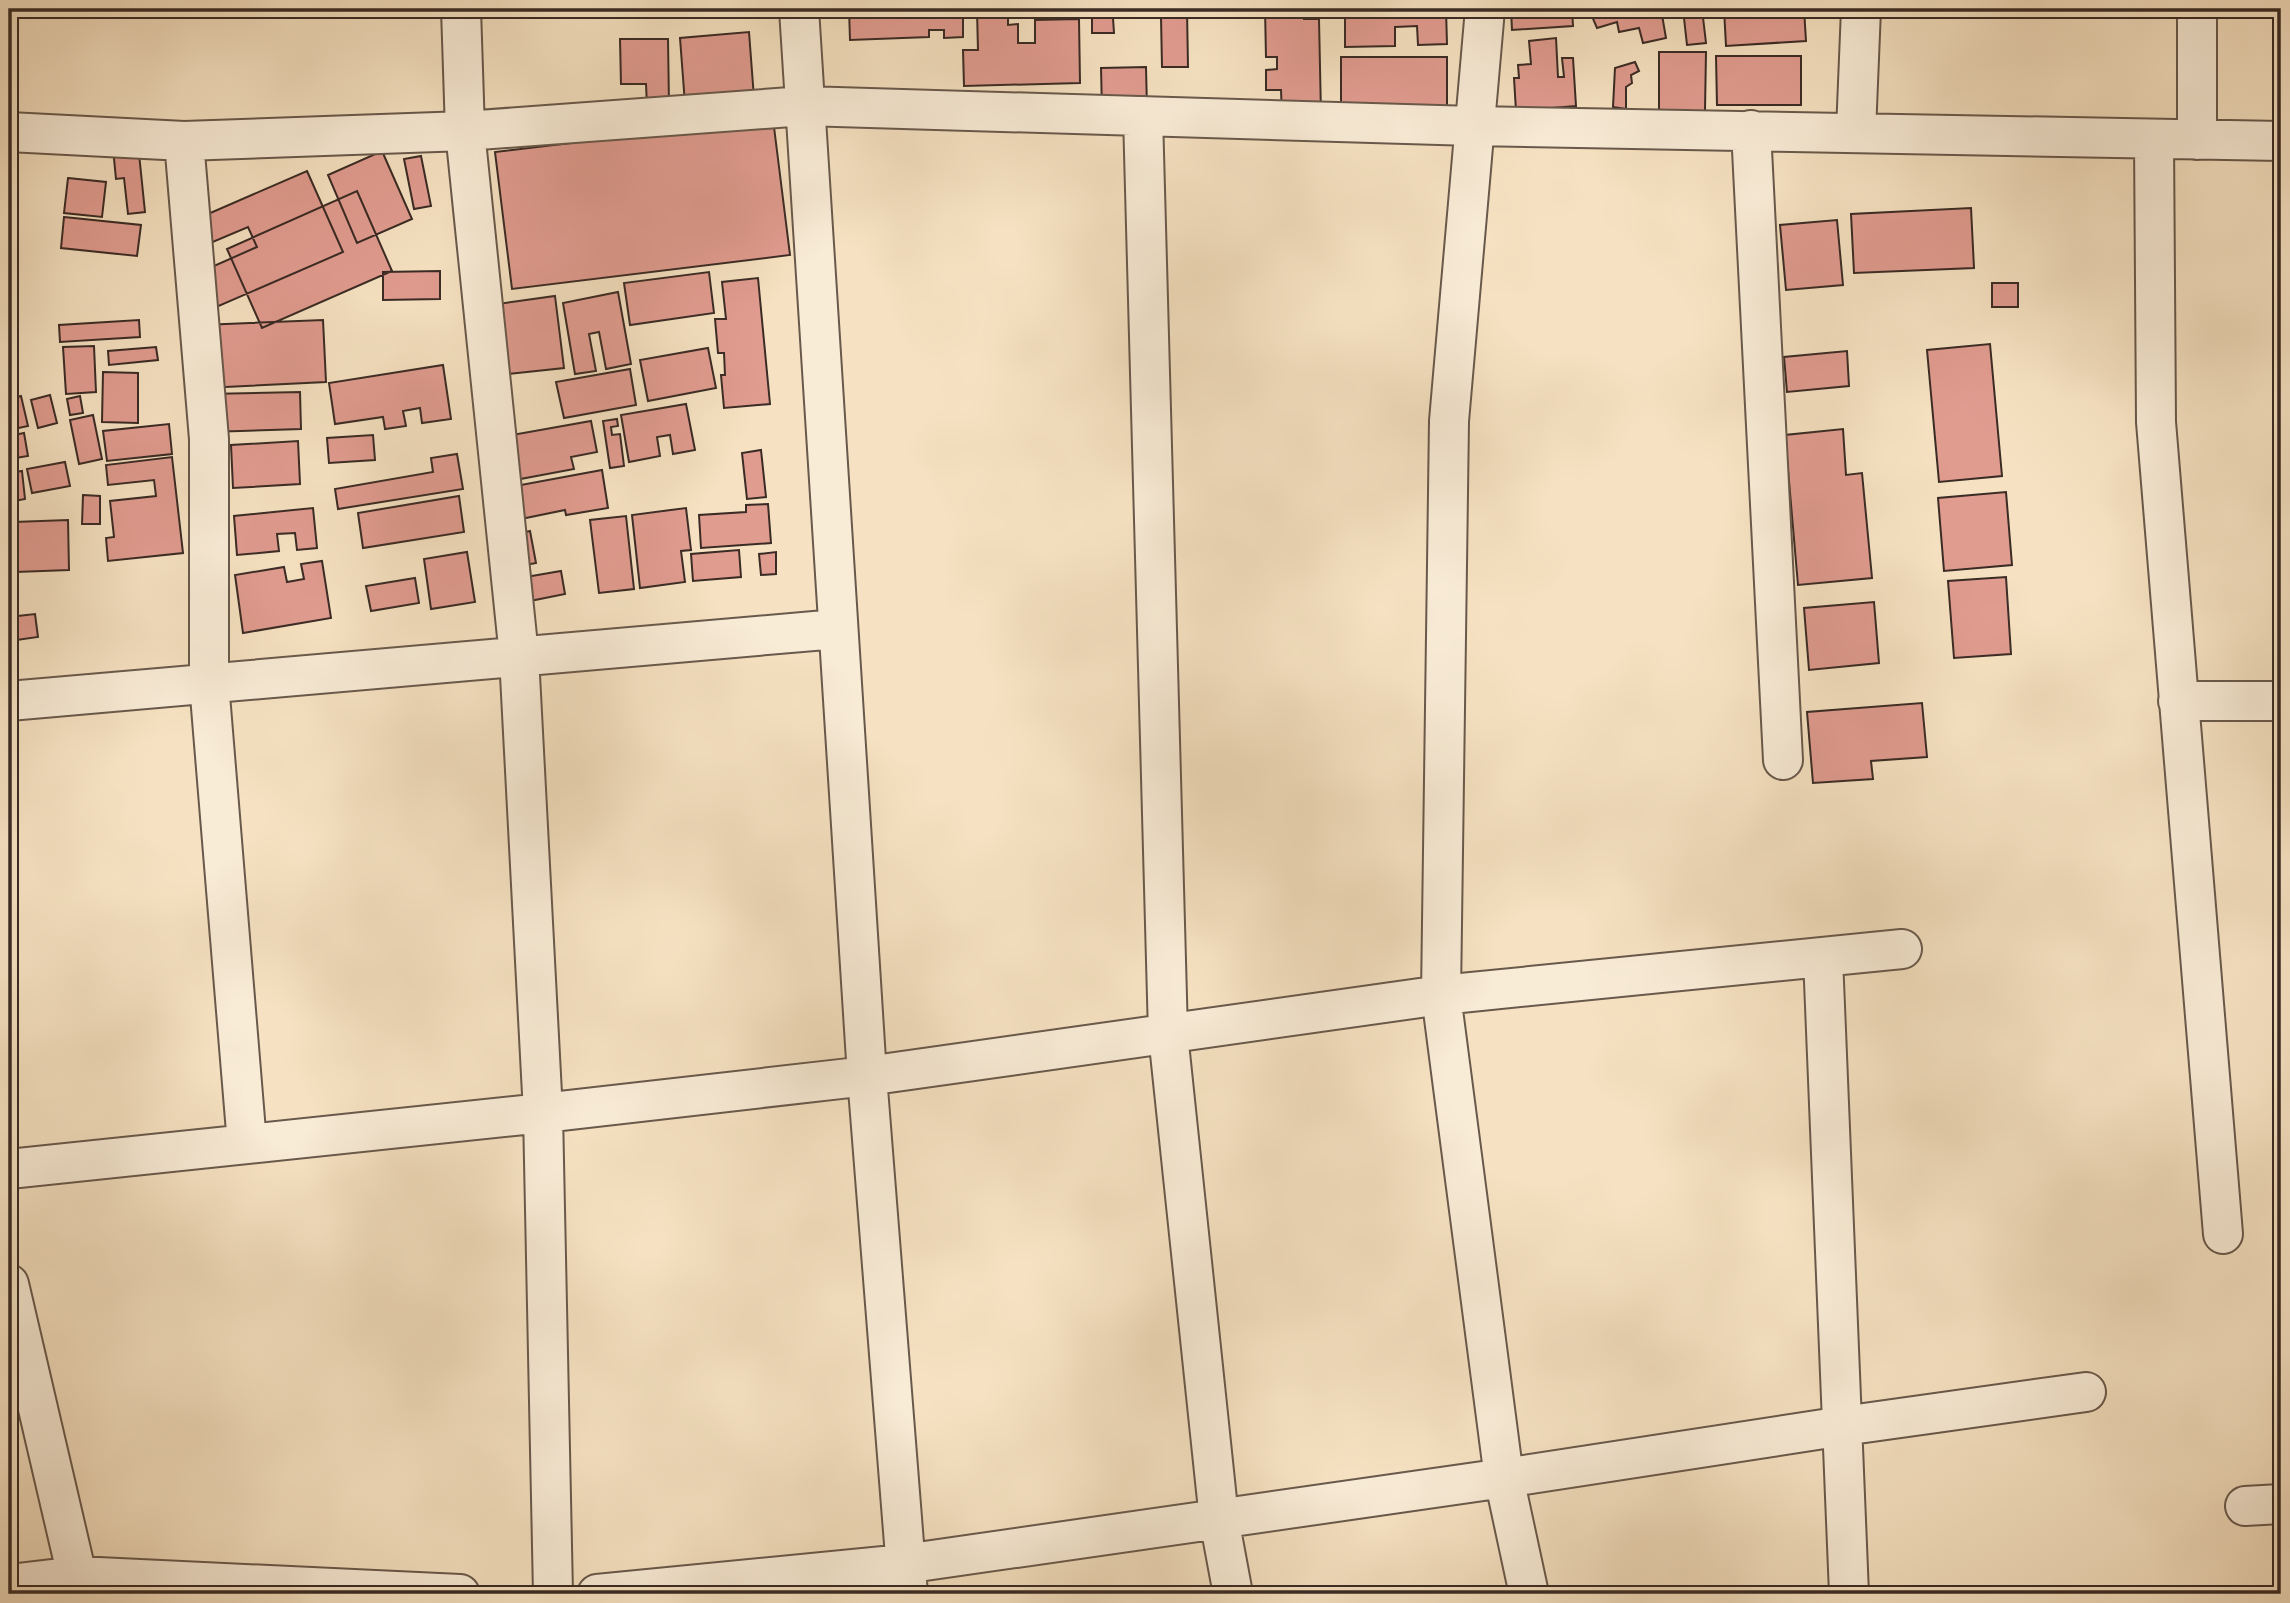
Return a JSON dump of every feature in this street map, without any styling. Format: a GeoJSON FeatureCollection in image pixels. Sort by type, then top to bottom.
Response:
{"type":"FeatureCollection","features":[{"type":"Feature","properties":{"kind":"street"},"geometry":{"type":"LineString","coordinates":[[461,9],[466,131],[519,656],[543,1113],[554,1594]]}},
{"type":"Feature","properties":{"kind":"street"},"geometry":{"type":"LineString","coordinates":[[799,9],[867,1076],[906,1579]]}},
{"type":"Feature","properties":{"kind":"street"},"geometry":{"type":"LineString","coordinates":[[1485,9],[1449,421],[1441,995],[1504,1478],[1529,1594]]}},
{"type":"Feature","properties":{"kind":"street"},"geometry":{"type":"LineString","coordinates":[[1856,132],[1861,9]]}},
{"type":"Feature","properties":{"kind":"street"},"geometry":{"type":"LineString","coordinates":[[2197,9],[2197,141]]}},
{"type":"Feature","properties":{"kind":"street"},"geometry":{"type":"LineString","coordinates":[[9,132],[184,141],[466,131],[804,106],[1473,126],[2281,141]]}},
{"type":"Feature","properties":{"kind":"street"},"geometry":{"type":"LineString","coordinates":[[1143,116],[1168,1034],[1220,1518],[1233,1594]]}},
{"type":"Feature","properties":{"kind":"street"},"geometry":{"type":"LineString","coordinates":[[1751,130],[1783,760]]}},
{"type":"Feature","properties":{"kind":"street"},"geometry":{"type":"LineString","coordinates":[[2154,139],[2156,422],[2222,1234]]}},
{"type":"Feature","properties":{"kind":"street"},"geometry":{"type":"LineString","coordinates":[[184,141],[209,439],[209,683],[247,1144]]}},
{"type":"Feature","properties":{"kind":"street"},"geometry":{"type":"LineString","coordinates":[[9,701],[837,629]]}},
{"type":"Feature","properties":{"kind":"street"},"geometry":{"type":"LineString","coordinates":[[2178,701],[2281,701]]}},
{"type":"Feature","properties":{"kind":"street"},"geometry":{"type":"LineString","coordinates":[[9,1169],[867,1076],[1441,995],[1902,949]]}},
{"type":"Feature","properties":{"kind":"street"},"geometry":{"type":"LineString","coordinates":[[1822,957],[1849,1594]]}},
{"type":"Feature","properties":{"kind":"street"},"geometry":{"type":"LineString","coordinates":[[9,1284],[77,1576]]}},
{"type":"Feature","properties":{"kind":"street"},"geometry":{"type":"LineString","coordinates":[[597,1594],[906,1579],[1220,1518],[2086,1392]]}},
{"type":"Feature","properties":{"kind":"street"},"geometry":{"type":"LineString","coordinates":[[9,1584],[77,1576],[138,1587],[460,1594]]}},
{"type":"Feature","properties":{"kind":"building"},"geometry":{"type":"Polygon","coordinates":[[[682,9],[746,9],[747,11],[682,15],[682,9]]]}},
{"type":"Feature","properties":{"kind":"building"},"geometry":{"type":"Polygon","coordinates":[[[849,9],[963,9],[963,37],[944,38],[944,30],[929,30],[929,37],[850,40],[849,9]]]}},
{"type":"Feature","properties":{"kind":"building"},"geometry":{"type":"Polygon","coordinates":[[[1092,9],[1187,9],[1188,67],[1162,67],[1161,17],[1113,18],[1114,33],[1092,33],[1092,9]]]}},
{"type":"Feature","properties":{"kind":"building"},"geometry":{"type":"Polygon","coordinates":[[[1265,9],[1304,9],[1304,19],[1319,19],[1321,115],[1282,116],[1281,90],[1266,90],[1266,70],[1277,69],[1277,57],[1266,57],[1265,9]]]}},
{"type":"Feature","properties":{"kind":"building"},"geometry":{"type":"Polygon","coordinates":[[[1345,9],[1446,9],[1447,44],[1418,45],[1417,26],[1395,27],[1395,46],[1345,47],[1345,9]]]}},
{"type":"Feature","properties":{"kind":"building"},"geometry":{"type":"Polygon","coordinates":[[[1511,9],[1572,9],[1573,26],[1512,30],[1511,9]]]}},
{"type":"Feature","properties":{"kind":"building"},"geometry":{"type":"Polygon","coordinates":[[[1603,9],[1661,9],[1666,38],[1643,43],[1639,28],[1619,32],[1617,22],[1597,28],[1591,14],[1603,9]]]}},
{"type":"Feature","properties":{"kind":"building"},"geometry":{"type":"Polygon","coordinates":[[[1683,9],[1702,9],[1706,43],[1687,45],[1683,9]]]}},
{"type":"Feature","properties":{"kind":"building"},"geometry":{"type":"Polygon","coordinates":[[[1724,9],[1804,9],[1806,41],[1726,46],[1724,9]]]}},
{"type":"Feature","properties":{"kind":"building"},"geometry":{"type":"Polygon","coordinates":[[[1008,10],[1008,25],[1018,24],[1018,43],[1035,43],[1035,20],[1079,19],[1080,83],[964,86],[963,50],[978,50],[977,11],[1008,10]]]}},
{"type":"Feature","properties":{"kind":"building"},"geometry":{"type":"Polygon","coordinates":[[[749,32],[754,98],[685,104],[680,38],[749,32]]]}},
{"type":"Feature","properties":{"kind":"building"},"geometry":{"type":"Polygon","coordinates":[[[1556,38],[1558,77],[1564,77],[1562,58],[1573,58],[1576,106],[1516,111],[1514,78],[1519,78],[1518,65],[1531,64],[1529,41],[1556,38]]]}},
{"type":"Feature","properties":{"kind":"building"},"geometry":{"type":"Polygon","coordinates":[[[620,39],[668,39],[669,105],[647,106],[646,84],[621,84],[620,39]]]}},
{"type":"Feature","properties":{"kind":"building"},"geometry":{"type":"Polygon","coordinates":[[[1659,52],[1706,52],[1705,111],[1659,111],[1659,52]]]}},
{"type":"Feature","properties":{"kind":"building"},"geometry":{"type":"Polygon","coordinates":[[[1716,56],[1801,56],[1801,105],[1717,105],[1716,56]]]}},
{"type":"Feature","properties":{"kind":"building"},"geometry":{"type":"Polygon","coordinates":[[[1341,57],[1447,57],[1447,108],[1341,108],[1341,57]]]}},
{"type":"Feature","properties":{"kind":"building"},"geometry":{"type":"Polygon","coordinates":[[[1635,62],[1639,71],[1631,75],[1632,83],[1626,87],[1626,109],[1613,107],[1615,68],[1635,62]]]}},
{"type":"Feature","properties":{"kind":"building"},"geometry":{"type":"Polygon","coordinates":[[[1146,67],[1147,108],[1102,110],[1101,68],[1146,67]]]}},
{"type":"Feature","properties":{"kind":"building"},"geometry":{"type":"Polygon","coordinates":[[[773,119],[790,255],[512,289],[495,152],[773,119]]]}},
{"type":"Feature","properties":{"kind":"building"},"geometry":{"type":"Polygon","coordinates":[[[137,134],[145,212],[128,214],[124,178],[116,179],[112,138],[137,134]]]}},
{"type":"Feature","properties":{"kind":"building"},"geometry":{"type":"Polygon","coordinates":[[[382,151],[412,219],[357,243],[328,175],[382,151]]]}},
{"type":"Feature","properties":{"kind":"building"},"geometry":{"type":"Polygon","coordinates":[[[421,156],[431,206],[414,209],[404,159],[421,156]]]}},
{"type":"Feature","properties":{"kind":"building"},"geometry":{"type":"Polygon","coordinates":[[[307,171],[343,252],[214,308],[198,273],[257,247],[248,227],[189,252],[178,227],[307,171]]]}},
{"type":"Feature","properties":{"kind":"building"},"geometry":{"type":"Polygon","coordinates":[[[68,178],[106,182],[102,217],[64,213],[68,178]]]}},
{"type":"Feature","properties":{"kind":"building"},"geometry":{"type":"Polygon","coordinates":[[[357,191],[392,271],[262,328],[227,249],[357,191]]]}},
{"type":"Feature","properties":{"kind":"building"},"geometry":{"type":"Polygon","coordinates":[[[1971,208],[1974,268],[1854,273],[1851,214],[1971,208]]]}},
{"type":"Feature","properties":{"kind":"building"},"geometry":{"type":"Polygon","coordinates":[[[64,217],[141,225],[137,256],[61,248],[64,217]]]}},
{"type":"Feature","properties":{"kind":"building"},"geometry":{"type":"Polygon","coordinates":[[[1837,220],[1843,285],[1786,290],[1780,225],[1837,220]]]}},
{"type":"Feature","properties":{"kind":"building"},"geometry":{"type":"Polygon","coordinates":[[[440,271],[440,299],[383,300],[383,272],[440,271]]]}},
{"type":"Feature","properties":{"kind":"building"},"geometry":{"type":"Polygon","coordinates":[[[709,272],[714,313],[630,325],[624,283],[709,272]]]}},
{"type":"Feature","properties":{"kind":"building"},"geometry":{"type":"Polygon","coordinates":[[[758,278],[770,404],[724,408],[721,375],[725,375],[724,353],[718,353],[715,319],[726,319],[722,282],[758,278]]]}},
{"type":"Feature","properties":{"kind":"building"},"geometry":{"type":"Polygon","coordinates":[[[1992,283],[2018,283],[2018,307],[1992,307],[1992,283]]]}},
{"type":"Feature","properties":{"kind":"building"},"geometry":{"type":"Polygon","coordinates":[[[618,292],[631,364],[606,369],[599,332],[589,334],[596,371],[575,374],[563,303],[618,292]]]}},
{"type":"Feature","properties":{"kind":"building"},"geometry":{"type":"Polygon","coordinates":[[[555,296],[564,368],[507,374],[498,304],[555,296]]]}},
{"type":"Feature","properties":{"kind":"building"},"geometry":{"type":"Polygon","coordinates":[[[139,320],[140,337],[60,342],[59,325],[139,320]]]}},
{"type":"Feature","properties":{"kind":"building"},"geometry":{"type":"Polygon","coordinates":[[[323,320],[326,382],[205,388],[202,325],[323,320]]]}},
{"type":"Feature","properties":{"kind":"building"},"geometry":{"type":"Polygon","coordinates":[[[1990,344],[2002,476],[1939,482],[1927,350],[1990,344]]]}},
{"type":"Feature","properties":{"kind":"building"},"geometry":{"type":"Polygon","coordinates":[[[94,346],[96,392],[66,394],[63,347],[94,346]]]}},
{"type":"Feature","properties":{"kind":"building"},"geometry":{"type":"Polygon","coordinates":[[[156,347],[158,360],[109,365],[108,351],[156,347]]]}},
{"type":"Feature","properties":{"kind":"building"},"geometry":{"type":"Polygon","coordinates":[[[708,348],[716,388],[648,401],[640,360],[708,348]]]}},
{"type":"Feature","properties":{"kind":"building"},"geometry":{"type":"Polygon","coordinates":[[[1847,351],[1849,386],[1787,392],[1784,357],[1847,351]]]}},
{"type":"Feature","properties":{"kind":"building"},"geometry":{"type":"Polygon","coordinates":[[[443,365],[451,419],[422,423],[420,408],[403,411],[406,426],[385,429],[383,417],[335,424],[329,383],[443,365]]]}},
{"type":"Feature","properties":{"kind":"building"},"geometry":{"type":"Polygon","coordinates":[[[630,369],[636,405],[564,418],[556,382],[630,369]]]}},
{"type":"Feature","properties":{"kind":"building"},"geometry":{"type":"Polygon","coordinates":[[[103,372],[138,373],[138,423],[102,422],[103,372]]]}},
{"type":"Feature","properties":{"kind":"building"},"geometry":{"type":"Polygon","coordinates":[[[300,392],[301,429],[209,432],[208,394],[300,392]]]}},
{"type":"Feature","properties":{"kind":"building"},"geometry":{"type":"Polygon","coordinates":[[[50,395],[57,423],[38,428],[31,400],[50,395]]]}},
{"type":"Feature","properties":{"kind":"building"},"geometry":{"type":"Polygon","coordinates":[[[21,396],[28,426],[9,430],[9,399],[21,396]]]}},
{"type":"Feature","properties":{"kind":"building"},"geometry":{"type":"Polygon","coordinates":[[[80,396],[83,413],[70,415],[67,399],[80,396]]]}},
{"type":"Feature","properties":{"kind":"building"},"geometry":{"type":"Polygon","coordinates":[[[686,404],[695,450],[673,454],[670,435],[657,437],[660,456],[629,462],[621,415],[686,404]]]}},
{"type":"Feature","properties":{"kind":"building"},"geometry":{"type":"Polygon","coordinates":[[[93,415],[102,459],[79,464],[70,420],[93,415]]]}},
{"type":"Feature","properties":{"kind":"building"},"geometry":{"type":"Polygon","coordinates":[[[617,419],[618,426],[611,427],[612,435],[620,434],[624,466],[610,468],[603,421],[617,419]]]}},
{"type":"Feature","properties":{"kind":"building"},"geometry":{"type":"Polygon","coordinates":[[[591,421],[597,452],[571,457],[574,469],[515,480],[506,436],[591,421]]]}},
{"type":"Feature","properties":{"kind":"building"},"geometry":{"type":"Polygon","coordinates":[[[169,424],[172,454],[107,461],[103,431],[169,424]]]}},
{"type":"Feature","properties":{"kind":"building"},"geometry":{"type":"Polygon","coordinates":[[[1843,429],[1846,475],[1862,473],[1872,578],[1798,585],[1785,435],[1843,429]]]}},
{"type":"Feature","properties":{"kind":"building"},"geometry":{"type":"Polygon","coordinates":[[[24,433],[28,456],[9,459],[9,436],[24,433]]]}},
{"type":"Feature","properties":{"kind":"building"},"geometry":{"type":"Polygon","coordinates":[[[373,435],[375,460],[329,463],[327,438],[373,435]]]}},
{"type":"Feature","properties":{"kind":"building"},"geometry":{"type":"Polygon","coordinates":[[[298,441],[300,484],[233,488],[231,445],[298,441]]]}},
{"type":"Feature","properties":{"kind":"building"},"geometry":{"type":"Polygon","coordinates":[[[761,450],[766,497],[747,499],[742,453],[761,450]]]}},
{"type":"Feature","properties":{"kind":"building"},"geometry":{"type":"Polygon","coordinates":[[[457,454],[463,489],[338,509],[335,489],[433,472],[431,458],[457,454]]]}},
{"type":"Feature","properties":{"kind":"building"},"geometry":{"type":"Polygon","coordinates":[[[172,457],[183,553],[108,561],[106,538],[114,537],[110,501],[156,496],[154,480],[108,485],[106,465],[172,457]]]}},
{"type":"Feature","properties":{"kind":"building"},"geometry":{"type":"Polygon","coordinates":[[[65,462],[70,486],[32,493],[27,469],[65,462]]]}},
{"type":"Feature","properties":{"kind":"building"},"geometry":{"type":"Polygon","coordinates":[[[602,470],[608,508],[566,515],[565,510],[516,520],[510,487],[602,470]]]}},
{"type":"Feature","properties":{"kind":"building"},"geometry":{"type":"Polygon","coordinates":[[[22,471],[25,499],[9,502],[9,473],[22,471]]]}},
{"type":"Feature","properties":{"kind":"building"},"geometry":{"type":"Polygon","coordinates":[[[2006,492],[2012,565],[1944,571],[1938,498],[2006,492]]]}},
{"type":"Feature","properties":{"kind":"building"},"geometry":{"type":"Polygon","coordinates":[[[83,495],[100,496],[100,524],[82,524],[83,495]]]}},
{"type":"Feature","properties":{"kind":"building"},"geometry":{"type":"Polygon","coordinates":[[[459,496],[464,532],[363,548],[358,513],[459,496]]]}},
{"type":"Feature","properties":{"kind":"building"},"geometry":{"type":"Polygon","coordinates":[[[768,504],[771,543],[701,548],[699,515],[746,512],[746,505],[768,504]]]}},
{"type":"Feature","properties":{"kind":"building"},"geometry":{"type":"Polygon","coordinates":[[[313,508],[317,548],[297,550],[295,533],[277,534],[279,551],[237,555],[234,516],[313,508]]]}},
{"type":"Feature","properties":{"kind":"building"},"geometry":{"type":"Polygon","coordinates":[[[686,508],[691,550],[681,551],[685,582],[640,588],[632,515],[686,508]]]}},
{"type":"Feature","properties":{"kind":"building"},"geometry":{"type":"Polygon","coordinates":[[[626,516],[634,589],[599,593],[590,520],[626,516]]]}},
{"type":"Feature","properties":{"kind":"building"},"geometry":{"type":"Polygon","coordinates":[[[68,520],[69,570],[16,572],[14,522],[68,520]]]}},
{"type":"Feature","properties":{"kind":"building"},"geometry":{"type":"Polygon","coordinates":[[[530,531],[536,563],[510,568],[504,537],[530,531]]]}},
{"type":"Feature","properties":{"kind":"building"},"geometry":{"type":"Polygon","coordinates":[[[739,550],[741,577],[693,581],[691,554],[739,550]]]}},
{"type":"Feature","properties":{"kind":"building"},"geometry":{"type":"Polygon","coordinates":[[[467,552],[475,602],[431,609],[424,559],[467,552]]]}},
{"type":"Feature","properties":{"kind":"building"},"geometry":{"type":"Polygon","coordinates":[[[776,552],[776,574],[761,575],[759,554],[776,552]]]}},
{"type":"Feature","properties":{"kind":"building"},"geometry":{"type":"Polygon","coordinates":[[[322,561],[331,618],[243,633],[235,575],[284,567],[287,582],[304,579],[301,564],[322,561]]]}},
{"type":"Feature","properties":{"kind":"building"},"geometry":{"type":"Polygon","coordinates":[[[561,571],[565,594],[525,602],[520,578],[561,571]]]}},
{"type":"Feature","properties":{"kind":"building"},"geometry":{"type":"Polygon","coordinates":[[[2006,577],[2011,654],[1954,658],[1948,581],[2006,577]]]}},
{"type":"Feature","properties":{"kind":"building"},"geometry":{"type":"Polygon","coordinates":[[[415,578],[419,603],[371,611],[366,586],[415,578]]]}},
{"type":"Feature","properties":{"kind":"building"},"geometry":{"type":"Polygon","coordinates":[[[1874,602],[1879,663],[1809,670],[1804,608],[1874,602]]]}},
{"type":"Feature","properties":{"kind":"building"},"geometry":{"type":"Polygon","coordinates":[[[35,614],[38,637],[9,641],[9,617],[35,614]]]}},
{"type":"Feature","properties":{"kind":"building"},"geometry":{"type":"Polygon","coordinates":[[[1922,703],[1927,757],[1871,761],[1873,779],[1813,783],[1807,712],[1922,703]]]}}]}
